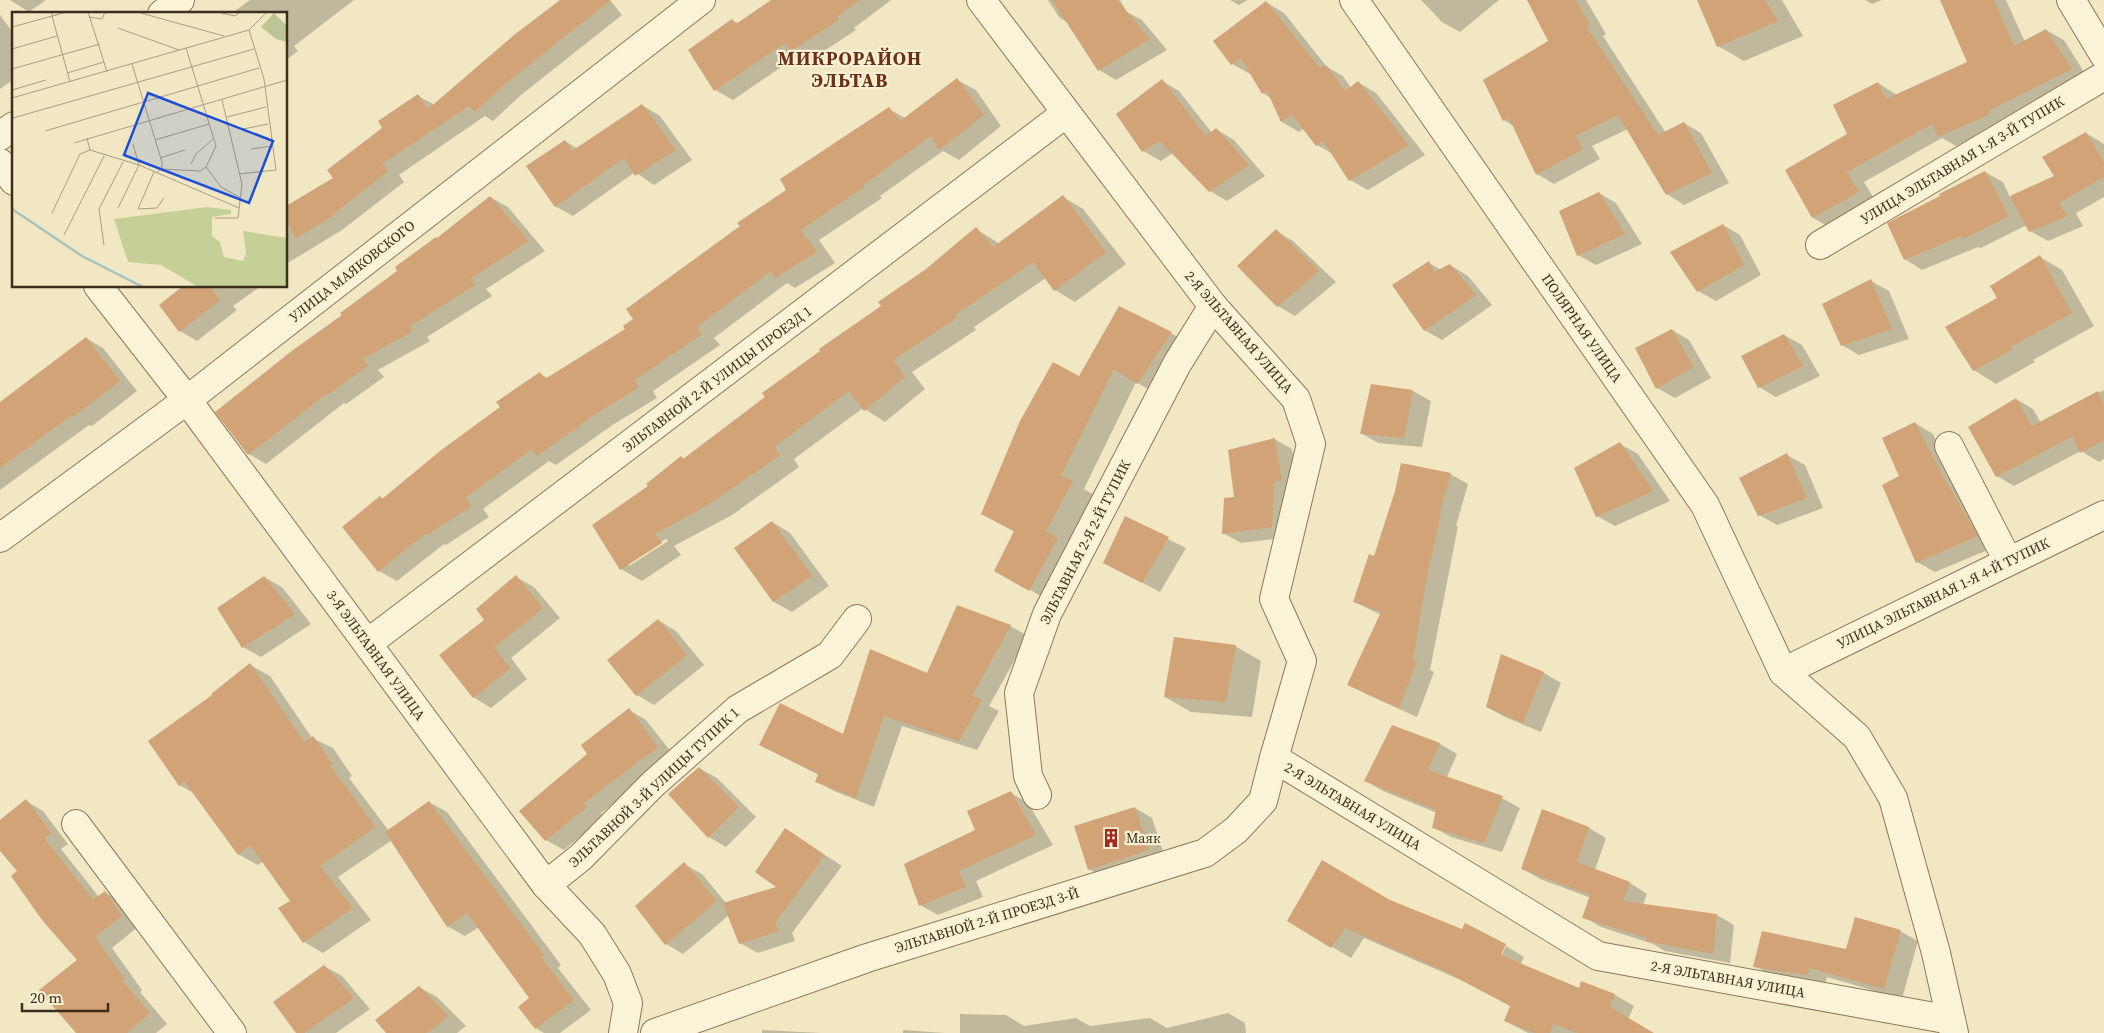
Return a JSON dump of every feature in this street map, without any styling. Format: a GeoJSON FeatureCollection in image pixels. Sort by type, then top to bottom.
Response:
{"type":"FeatureCollection","features":[{"type":"Feature","properties":{"kind":"street"},"geometry":{"type":"LineString","coordinates":[[165,12],[180,0]]}},
{"type":"Feature","properties":{"kind":"street","name":"УЛИЦА МАЯКОВСКОГО"},"geometry":{"type":"LineString","coordinates":[[0,538],[187,400],[701,0]]}},
{"type":"Feature","properties":{"kind":"street","name":"2-Я ЭЛЬТАВНАЯ УЛИЦА"},"geometry":{"type":"LineString","coordinates":[[981,0],[1213,306],[1296,399],[1311,444],[1274,599],[1302,661],[1274,758],[1598,956],[1952,1026]]}},
{"type":"Feature","properties":{"kind":"street","name":"ПОЛЯРНАЯ УЛИЦА"},"geometry":{"type":"LineString","coordinates":[[1354,0],[1705,505],[1783,672]]}},
{"type":"Feature","properties":{"kind":"street"},"geometry":{"type":"LineString","coordinates":[[2071,0],[2104,55]]}},
{"type":"Feature","properties":{"kind":"street","name":"УЛИЦА ЭЛЬТАВНАЯ 1-Я 3-Й ТУПИК"},"geometry":{"type":"LineString","coordinates":[[1820,245],[2104,76]]}},
{"type":"Feature","properties":{"kind":"street","name":"ЭЛЬТАВНОЙ 2-Й УЛИЦЫ ПРОЕЗД 1"},"geometry":{"type":"LineString","coordinates":[[368,644],[1066,114]]}},
{"type":"Feature","properties":{"kind":"street"},"geometry":{"type":"LineString","coordinates":[[0,136],[12,127]]}},
{"type":"Feature","properties":{"kind":"street"},"geometry":{"type":"LineString","coordinates":[[0,163],[12,178]]}},
{"type":"Feature","properties":{"kind":"street","name":"3-Я ЭЛЬТАВНАЯ УЛИЦА"},"geometry":{"type":"LineString","coordinates":[[100,288],[187,400],[546,885],[592,934],[617,974],[628,1003],[623,1033]]}},
{"type":"Feature","properties":{"kind":"street","name":"ЭЛЬТАВНАЯ 2-Я 2-Й ТУПИК"},"geometry":{"type":"LineString","coordinates":[[1037,795],[1028,776],[1019,693],[1047,614],[1177,364],[1213,306]]}},
{"type":"Feature","properties":{"kind":"street"},"geometry":{"type":"LineString","coordinates":[[1949,446],[2008,561]]}},
{"type":"Feature","properties":{"kind":"street","name":"УЛИЦА ЭЛЬТАВНАЯ 1-Я 4-Й ТУПИК"},"geometry":{"type":"LineString","coordinates":[[1783,672],[2104,515]]}},
{"type":"Feature","properties":{"kind":"street","name":"ЭЛЬТАВНОЙ 3-Й УЛИЦЫ ТУПИК 1"},"geometry":{"type":"LineString","coordinates":[[546,885],[581,857],[653,784],[738,709],[830,654],[857,618]]}},
{"type":"Feature","properties":{"kind":"street"},"geometry":{"type":"LineString","coordinates":[[1783,672],[1857,737],[1893,798],[1936,953],[1952,1026]]}},
{"type":"Feature","properties":{"kind":"street","name":"ЭЛЬТАВНОЙ 2-Й ПРОЕЗД 3-Й"},"geometry":{"type":"LineString","coordinates":[[655,1033],[867,958],[1205,853],[1236,830],[1263,801],[1274,758]]}},
{"type":"Feature","properties":{"kind":"street"},"geometry":{"type":"LineString","coordinates":[[76,824],[232,1033]]}},
{"type":"Feature","properties":{"kind":"building"},"geometry":{"type":"Polygon","coordinates":[[[560,0],[611,0],[504,85],[475,112],[469,106],[382,164],[388,171],[325,221],[296,238],[288,224],[288,205],[333,178],[327,170],[382,128],[378,121],[418,94],[428,109],[514,35],[560,0]]]}},
{"type":"Feature","properties":{"kind":"building"},"geometry":{"type":"Polygon","coordinates":[[[771,0],[860,0],[837,17],[839,20],[791,51],[785,43],[714,91],[688,50],[732,19],[736,24],[771,0]]]}},
{"type":"Feature","properties":{"kind":"building"},"geometry":{"type":"Polygon","coordinates":[[[1052,0],[1117,0],[1150,39],[1098,71],[1052,0]]]}},
{"type":"Feature","properties":{"kind":"building"},"geometry":{"type":"Polygon","coordinates":[[[1527,0],[1575,0],[1590,24],[1586,26],[1658,135],[1684,122],[1712,173],[1666,195],[1618,115],[1575,136],[1583,149],[1536,175],[1509,118],[1503,121],[1483,80],[1548,41],[1527,0]]]}},
{"type":"Feature","properties":{"kind":"building"},"geometry":{"type":"Polygon","coordinates":[[[1697,0],[1765,0],[1778,21],[1717,47],[1697,0]]]}},
{"type":"Feature","properties":{"kind":"building"},"geometry":{"type":"Polygon","coordinates":[[[1940,0],[1994,0],[2014,46],[2046,29],[2072,69],[1988,111],[1990,114],[1938,137],[1932,124],[1847,172],[1859,192],[1812,218],[1785,170],[1847,134],[1833,105],[1878,82],[1886,99],[1967,62],[1940,0]]]}},
{"type":"Feature","properties":{"kind":"building"},"geometry":{"type":"Polygon","coordinates":[[[1266,1],[1320,68],[1326,65],[1345,91],[1358,81],[1409,145],[1349,181],[1323,141],[1316,146],[1292,115],[1281,122],[1267,91],[1262,94],[1241,58],[1231,65],[1213,41],[1266,1]]]}},
{"type":"Feature","properties":{"kind":"building"},"geometry":{"type":"Polygon","coordinates":[[[957,78],[984,115],[939,150],[931,136],[863,185],[864,187],[801,230],[817,252],[775,278],[771,271],[697,327],[702,334],[635,380],[639,387],[596,414],[537,456],[532,449],[465,498],[472,506],[427,535],[425,534],[378,572],[342,527],[380,496],[382,499],[440,451],[500,407],[496,402],[540,372],[545,379],[625,329],[623,326],[633,319],[626,309],[740,226],[737,223],[786,190],[780,179],[889,107],[900,121],[957,78]]]}},
{"type":"Feature","properties":{"kind":"building"},"geometry":{"type":"Polygon","coordinates":[[[1162,79],[1206,136],[1216,128],[1249,165],[1209,192],[1160,141],[1142,152],[1116,114],[1162,79]]]}},
{"type":"Feature","properties":{"kind":"building"},"geometry":{"type":"Polygon","coordinates":[[[642,104],[676,150],[635,176],[624,158],[555,207],[526,166],[565,140],[572,151],[642,104]]]}},
{"type":"Feature","properties":{"kind":"building"},"geometry":{"type":"Polygon","coordinates":[[[2086,132],[2104,162],[2104,177],[2059,203],[2067,216],[2029,232],[2010,196],[2054,176],[2042,157],[2086,132]]]}},
{"type":"Feature","properties":{"kind":"building"},"geometry":{"type":"Polygon","coordinates":[[[1985,171],[2009,216],[1963,239],[1961,236],[1904,260],[1887,223],[1985,171]]]}},
{"type":"Feature","properties":{"kind":"building"},"geometry":{"type":"Polygon","coordinates":[[[1599,192],[1625,234],[1577,256],[1559,211],[1599,192]]]}},
{"type":"Feature","properties":{"kind":"building"},"geometry":{"type":"Polygon","coordinates":[[[1063,195],[1106,252],[1054,291],[1033,262],[955,315],[957,318],[893,360],[905,377],[864,411],[849,391],[774,447],[780,455],[711,503],[655,534],[662,543],[620,570],[592,525],[648,486],[646,484],[681,456],[683,459],[765,397],[762,393],[820,351],[819,349],[881,306],[878,302],[926,269],[976,227],[993,247],[1063,195]]]}},
{"type":"Feature","properties":{"kind":"building"},"geometry":{"type":"Polygon","coordinates":[[[490,196],[529,241],[470,279],[475,285],[410,326],[413,331],[362,359],[368,366],[326,394],[248,455],[215,412],[293,350],[342,315],[340,313],[397,271],[395,267],[437,238],[490,196]]]}},
{"type":"Feature","properties":{"kind":"building"},"geometry":{"type":"Polygon","coordinates":[[[1723,224],[1744,265],[1697,292],[1670,252],[1723,224]]]}},
{"type":"Feature","properties":{"kind":"building"},"geometry":{"type":"Polygon","coordinates":[[[1276,229],[1319,271],[1277,307],[1237,266],[1276,229]]]}},
{"type":"Feature","properties":{"kind":"building"},"geometry":{"type":"Polygon","coordinates":[[[2040,255],[2072,313],[1973,371],[1945,327],[1997,298],[1990,286],[2040,255]]]}},
{"type":"Feature","properties":{"kind":"building"},"geometry":{"type":"Polygon","coordinates":[[[1429,261],[1434,272],[1450,264],[1476,295],[1424,331],[1392,285],[1429,261]]]}},
{"type":"Feature","properties":{"kind":"building"},"geometry":{"type":"Polygon","coordinates":[[[1871,279],[1892,329],[1841,346],[1822,304],[1871,279]]]}},
{"type":"Feature","properties":{"kind":"building"},"geometry":{"type":"Polygon","coordinates":[[[180,288],[211,288],[220,300],[179,332],[159,305],[180,288]]]}},
{"type":"Feature","properties":{"kind":"building"},"geometry":{"type":"Polygon","coordinates":[[[1119,306],[1172,332],[1137,384],[1114,369],[1061,476],[1073,481],[1046,531],[1058,538],[1029,591],[994,571],[1014,531],[981,514],[1020,421],[1053,362],[1079,376],[1119,306]]]}},
{"type":"Feature","properties":{"kind":"building"},"geometry":{"type":"Polygon","coordinates":[[[1672,329],[1694,367],[1656,389],[1635,348],[1672,329]]]}},
{"type":"Feature","properties":{"kind":"building"},"geometry":{"type":"Polygon","coordinates":[[[1784,334],[1803,366],[1758,388],[1741,356],[1784,334]]]}},
{"type":"Feature","properties":{"kind":"building"},"geometry":{"type":"Polygon","coordinates":[[[86,337],[120,381],[73,417],[72,415],[0,468],[0,402],[86,337]]]}},
{"type":"Feature","properties":{"kind":"building"},"geometry":{"type":"Polygon","coordinates":[[[1371,384],[1413,390],[1404,438],[1360,434],[1371,384]]]}},
{"type":"Feature","properties":{"kind":"building"},"geometry":{"type":"Polygon","coordinates":[[[2098,391],[2104,405],[2104,440],[2080,453],[2073,436],[1996,477],[1968,427],[2016,398],[2032,426],[2098,391]]]}},
{"type":"Feature","properties":{"kind":"building"},"geometry":{"type":"Polygon","coordinates":[[[1915,422],[1941,473],[1978,536],[1916,563],[1882,485],[1899,476],[1882,438],[1915,422]]]}},
{"type":"Feature","properties":{"kind":"building"},"geometry":{"type":"Polygon","coordinates":[[[1275,438],[1282,481],[1274,482],[1272,527],[1222,534],[1224,498],[1234,497],[1228,450],[1275,438]]]}},
{"type":"Feature","properties":{"kind":"building"},"geometry":{"type":"Polygon","coordinates":[[[1620,442],[1653,491],[1596,517],[1574,468],[1620,442]]]}},
{"type":"Feature","properties":{"kind":"building"},"geometry":{"type":"Polygon","coordinates":[[[1787,453],[1807,498],[1758,516],[1739,478],[1787,453]]]}},
{"type":"Feature","properties":{"kind":"building"},"geometry":{"type":"Polygon","coordinates":[[[1401,463],[1451,473],[1439,515],[1441,515],[1426,581],[1413,659],[1417,661],[1399,708],[1347,685],[1381,612],[1353,602],[1369,554],[1374,556],[1395,491],[1401,463]]]}},
{"type":"Feature","properties":{"kind":"building"},"geometry":{"type":"Polygon","coordinates":[[[1125,516],[1169,537],[1142,583],[1103,563],[1125,516]]]}},
{"type":"Feature","properties":{"kind":"building"},"geometry":{"type":"Polygon","coordinates":[[[772,521],[812,576],[773,602],[734,548],[772,521]]]}},
{"type":"Feature","properties":{"kind":"building"},"geometry":{"type":"Polygon","coordinates":[[[516,575],[543,608],[494,648],[511,668],[473,698],[439,655],[484,620],[476,609],[516,575]]]}},
{"type":"Feature","properties":{"kind":"building"},"geometry":{"type":"Polygon","coordinates":[[[264,576],[295,614],[242,648],[217,608],[264,576]]]}},
{"type":"Feature","properties":{"kind":"building"},"geometry":{"type":"Polygon","coordinates":[[[957,605],[1011,625],[972,696],[982,700],[959,741],[884,716],[856,798],[815,782],[818,774],[759,745],[780,703],[843,734],[870,649],[927,673],[957,605]]]}},
{"type":"Feature","properties":{"kind":"building"},"geometry":{"type":"Polygon","coordinates":[[[658,619],[687,655],[636,696],[607,660],[658,619]]]}},
{"type":"Feature","properties":{"kind":"building"},"geometry":{"type":"Polygon","coordinates":[[[1174,637],[1236,645],[1226,702],[1164,697],[1174,637]]]}},
{"type":"Feature","properties":{"kind":"building"},"geometry":{"type":"Polygon","coordinates":[[[1501,654],[1544,672],[1523,723],[1486,707],[1501,654]]]}},
{"type":"Feature","properties":{"kind":"building"},"geometry":{"type":"Polygon","coordinates":[[[250,663],[304,742],[313,736],[333,764],[330,766],[376,827],[320,866],[353,908],[303,943],[278,908],[290,901],[250,845],[238,855],[184,781],[179,786],[148,741],[212,695],[250,663]]]}},
{"type":"Feature","properties":{"kind":"building"},"geometry":{"type":"Polygon","coordinates":[[[629,708],[658,747],[584,803],[587,807],[545,841],[519,811],[587,754],[581,745],[629,708]]]}},
{"type":"Feature","properties":{"kind":"building"},"geometry":{"type":"Polygon","coordinates":[[[1392,725],[1440,743],[1428,770],[1503,796],[1484,843],[1432,828],[1436,810],[1364,781],[1392,725]]]}},
{"type":"Feature","properties":{"kind":"building"},"geometry":{"type":"Polygon","coordinates":[[[699,767],[739,807],[708,838],[668,794],[699,767]]]}},
{"type":"Feature","properties":{"kind":"building"},"geometry":{"type":"Polygon","coordinates":[[[1011,791],[1036,835],[959,871],[966,887],[919,906],[904,864],[975,830],[967,811],[1011,791]]]}},
{"type":"Feature","properties":{"kind":"building"},"geometry":{"type":"Polygon","coordinates":[[[26,799],[51,833],[44,838],[93,900],[105,891],[122,916],[95,937],[125,980],[123,982],[150,1013],[127,1033],[76,1033],[39,990],[77,960],[42,920],[11,876],[17,871],[0,851],[0,820],[26,799]]]}},
{"type":"Feature","properties":{"kind":"building"},"geometry":{"type":"Polygon","coordinates":[[[429,801],[544,955],[541,957],[574,1000],[535,1029],[518,1007],[529,998],[467,913],[447,927],[385,832],[429,801]]]}},
{"type":"Feature","properties":{"kind":"building","name":"Маяк"},"geometry":{"type":"Polygon","coordinates":[[[1135,807],[1149,850],[1088,870],[1074,826],[1135,807]]]}},
{"type":"Feature","properties":{"kind":"building"},"geometry":{"type":"Polygon","coordinates":[[[1542,809],[1589,827],[1577,862],[1630,882],[1623,901],[1717,914],[1713,954],[1646,941],[1647,938],[1582,918],[1590,895],[1521,869],[1542,809]]]}},
{"type":"Feature","properties":{"kind":"building"},"geometry":{"type":"Polygon","coordinates":[[[785,828],[825,855],[775,923],[779,931],[739,944],[723,903],[776,887],[755,872],[785,828]]]}},
{"type":"Feature","properties":{"kind":"building"},"geometry":{"type":"Polygon","coordinates":[[[1322,860],[1390,900],[1462,929],[1465,923],[1506,944],[1501,955],[1579,988],[1581,981],[1615,994],[1610,1007],[1654,1033],[1577,1033],[1553,1024],[1550,1033],[1535,1033],[1504,1021],[1510,1006],[1442,970],[1345,928],[1331,948],[1287,921],[1322,860]]]}},
{"type":"Feature","properties":{"kind":"building"},"geometry":{"type":"Polygon","coordinates":[[[684,862],[717,901],[665,945],[635,906],[684,862]]]}},
{"type":"Feature","properties":{"kind":"building"},"geometry":{"type":"Polygon","coordinates":[[[1855,917],[1901,930],[1884,989],[1809,968],[1808,975],[1753,967],[1762,931],[1846,949],[1855,917]]]}},
{"type":"Feature","properties":{"kind":"building"},"geometry":{"type":"Polygon","coordinates":[[[324,965],[354,998],[304,1033],[296,1033],[273,1002],[324,965]]]}},
{"type":"Feature","properties":{"kind":"building"},"geometry":{"type":"Polygon","coordinates":[[[419,986],[449,1016],[427,1033],[386,1033],[375,1020],[419,986]]]}},
{"type":"Feature","properties":{"kind":"place","name":"Маяк"},"geometry":{"type":"Point","coordinates":[1111,838]}},
{"type":"Feature","properties":{"kind":"district","name":"МИКРОРАЙОН ЭЛЬТАВ"},"geometry":{"type":"Point","coordinates":[850,69]}}]}
